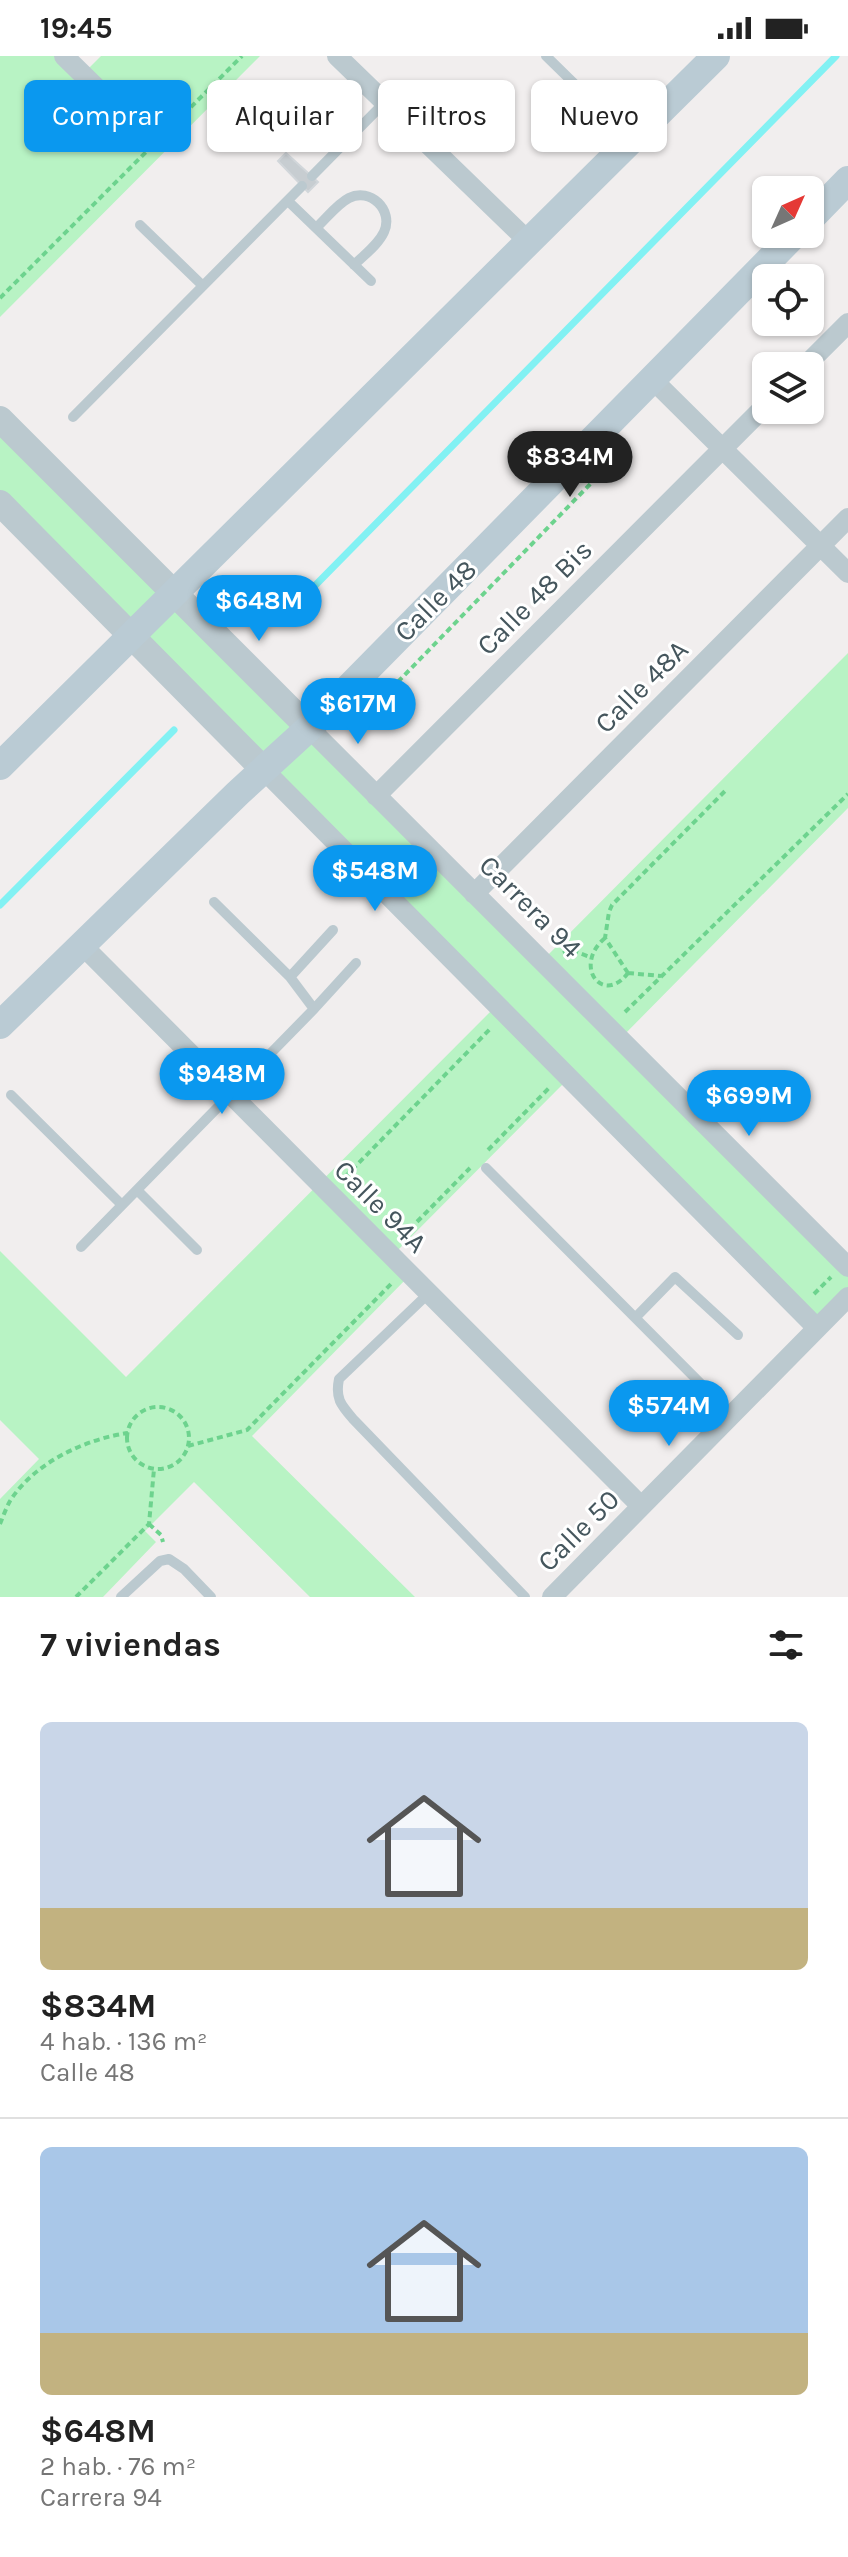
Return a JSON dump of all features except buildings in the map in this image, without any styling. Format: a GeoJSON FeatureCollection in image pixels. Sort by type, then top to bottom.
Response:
{"type":"FeatureCollection","features":[{"type":"Feature","properties":{"kind":"main road"},"geometry":{"type":"LineString","coordinates":[[0,766],[716,56]]}},
{"type":"Feature","properties":{"kind":"main road"},"geometry":{"type":"LineString","coordinates":[[824,205],[848,180]]}},
{"type":"Feature","properties":{"kind":"main road","name":"Calle 48"},"geometry":{"type":"LineString","coordinates":[[0,1025],[309,728],[781,248]]}},
{"type":"Feature","properties":{"kind":"street"},"geometry":{"type":"LineString","coordinates":[[64,56],[88,80]]}},
{"type":"Feature","properties":{"kind":"street"},"geometry":{"type":"LineString","coordinates":[[337,56],[378,95]]}},
{"type":"Feature","properties":{"kind":"street"},"geometry":{"type":"LineString","coordinates":[[436,152],[529,242]]}},
{"type":"Feature","properties":{"kind":"street"},"geometry":{"type":"LineString","coordinates":[[819,352],[848,323]]}},
{"type":"Feature","properties":{"kind":"street"},"geometry":{"type":"LineString","coordinates":[[652,379],[848,573]]}},
{"type":"Feature","properties":{"kind":"street","name":"Carrera 94"},"geometry":{"type":"LineString","coordinates":[[0,419],[846,1265]]}},
{"type":"Feature","properties":{"kind":"street","name":"Calle 48 Bis"},"geometry":{"type":"LineString","coordinates":[[376,796],[752,419]]}},
{"type":"Feature","properties":{"kind":"street"},"geometry":{"type":"LineString","coordinates":[[0,503],[817,1328]]}},
{"type":"Feature","properties":{"kind":"street","name":"Calle 48A"},"geometry":{"type":"LineString","coordinates":[[474,894],[848,518]]}},
{"type":"Feature","properties":{"kind":"street","name":"Calle 94A"},"geometry":{"type":"LineString","coordinates":[[82,945],[641,1506]]}},
{"type":"Feature","properties":{"kind":"street","name":"Calle 50"},"geometry":{"type":"LineString","coordinates":[[552,1597],[848,1297]]}},
{"type":"Feature","properties":{"kind":"lane"},"geometry":{"type":"LineString","coordinates":[[546,56],[571,80]]}},
{"type":"Feature","properties":{"kind":"lane"},"geometry":{"type":"LineString","coordinates":[[312,176],[378,109]]}},
{"type":"Feature","properties":{"kind":"lane"},"geometry":{"type":"LineString","coordinates":[[73,417],[302,186]]}},
{"type":"Feature","properties":{"kind":"lane"},"geometry":{"type":"LineString","coordinates":[[316,228],[346,199],[363,195],[378,202],[387,216],[384,233],[354,265]]}},
{"type":"Feature","properties":{"kind":"lane"},"geometry":{"type":"LineString","coordinates":[[288,201],[371,281]]}},
{"type":"Feature","properties":{"kind":"lane"},"geometry":{"type":"LineString","coordinates":[[140,225],[202,285]]}},
{"type":"Feature","properties":{"kind":"lane"},"geometry":{"type":"LineString","coordinates":[[214,902],[290,977],[314,1009]]}},
{"type":"Feature","properties":{"kind":"lane"},"geometry":{"type":"LineString","coordinates":[[290,977],[333,930]]}},
{"type":"Feature","properties":{"kind":"lane"},"geometry":{"type":"LineString","coordinates":[[81,1247],[356,963]]}},
{"type":"Feature","properties":{"kind":"lane"},"geometry":{"type":"LineString","coordinates":[[11,1095],[122,1205]]}},
{"type":"Feature","properties":{"kind":"lane"},"geometry":{"type":"LineString","coordinates":[[486,1168],[732,1415]]}},
{"type":"Feature","properties":{"kind":"lane"},"geometry":{"type":"LineString","coordinates":[[137,1190],[197,1250]]}},
{"type":"Feature","properties":{"kind":"lane"},"geometry":{"type":"LineString","coordinates":[[636,1317],[675,1277],[738,1335]]}},
{"type":"Feature","properties":{"kind":"lane"},"geometry":{"type":"LineString","coordinates":[[429,1293],[339,1379],[336,1392],[342,1407],[525,1597]]}},
{"type":"Feature","properties":{"kind":"lane"},"geometry":{"type":"LineString","coordinates":[[121,1597],[160,1561],[169,1559],[184,1569],[211,1597]]}},
{"type":"Feature","properties":{"kind":"path"},"geometry":{"type":"LineString","coordinates":[[0,298],[242,56]]}},
{"type":"Feature","properties":{"kind":"path"},"geometry":{"type":"LineString","coordinates":[[356,725],[607,466]]}},
{"type":"Feature","properties":{"kind":"path"},"geometry":{"type":"LineString","coordinates":[[628,973],[612,986],[603,985],[591,971],[590,957],[605,938],[609,912],[617,898],[727,789]]}},
{"type":"Feature","properties":{"kind":"path"},"geometry":{"type":"LineString","coordinates":[[609,1028],[848,794]]}},
{"type":"Feature","properties":{"kind":"path"},"geometry":{"type":"LineString","coordinates":[[605,938],[628,973]]}},
{"type":"Feature","properties":{"kind":"path"},"geometry":{"type":"LineString","coordinates":[[628,973],[661,976]]}},
{"type":"Feature","properties":{"kind":"path"},"geometry":{"type":"LineString","coordinates":[[329,1193],[506,1014]]}},
{"type":"Feature","properties":{"kind":"path"},"geometry":{"type":"LineString","coordinates":[[799,1309],[846,1265]]}},
{"type":"Feature","properties":{"kind":"path"},"geometry":{"type":"LineString","coordinates":[[188,1446],[247,1430],[406,1270]]}},
{"type":"Feature","properties":{"kind":"path"},"geometry":{"type":"LineString","coordinates":[[160,1408],[183,1420],[187,1428],[188,1446],[185,1454],[172,1466],[154,1469],[133,1456],[127,1441],[128,1433],[136,1417],[160,1408]]}},
{"type":"Feature","properties":{"kind":"path"},"geometry":{"type":"LineString","coordinates":[[0,1524],[9,1502],[20,1488],[47,1466],[80,1446],[128,1433]]}},
{"type":"Feature","properties":{"kind":"path"},"geometry":{"type":"LineString","coordinates":[[76,1597],[149,1524],[154,1469]]}},
{"type":"Feature","properties":{"kind":"path"},"geometry":{"type":"LineString","coordinates":[[149,1524],[161,1535],[169,1559]]}},
{"type":"Feature","properties":{"kind":"green space"},"geometry":{"type":"Polygon","coordinates":[[[0,56],[64,56],[83,74],[101,56],[260,56],[236,80],[207,80],[207,109],[191,125],[191,80],[24,80],[24,152],[164,152],[0,317],[0,56]]]}},
{"type":"Feature","properties":{"kind":"green space"},"geometry":{"type":"Polygon","coordinates":[[[0,419],[542,961],[848,653],[848,808],[620,1039],[848,1267],[848,1297],[817,1328],[569,1078],[392,1256],[410,1275],[252,1436],[415,1597],[310,1597],[194,1482],[145,1531],[156,1542],[103,1597],[0,1597],[0,1499],[39,1459],[0,1420],[0,1251],[126,1377],[497,1005],[0,503],[0,419]]]}},
{"type":"Feature","properties":{"kind":"waterway"},"geometry":{"type":"LineString","coordinates":[[291,610],[836,56]]}},
{"type":"Feature","properties":{"kind":"waterway"},"geometry":{"type":"LineString","coordinates":[[0,905],[174,730]]}}]}
